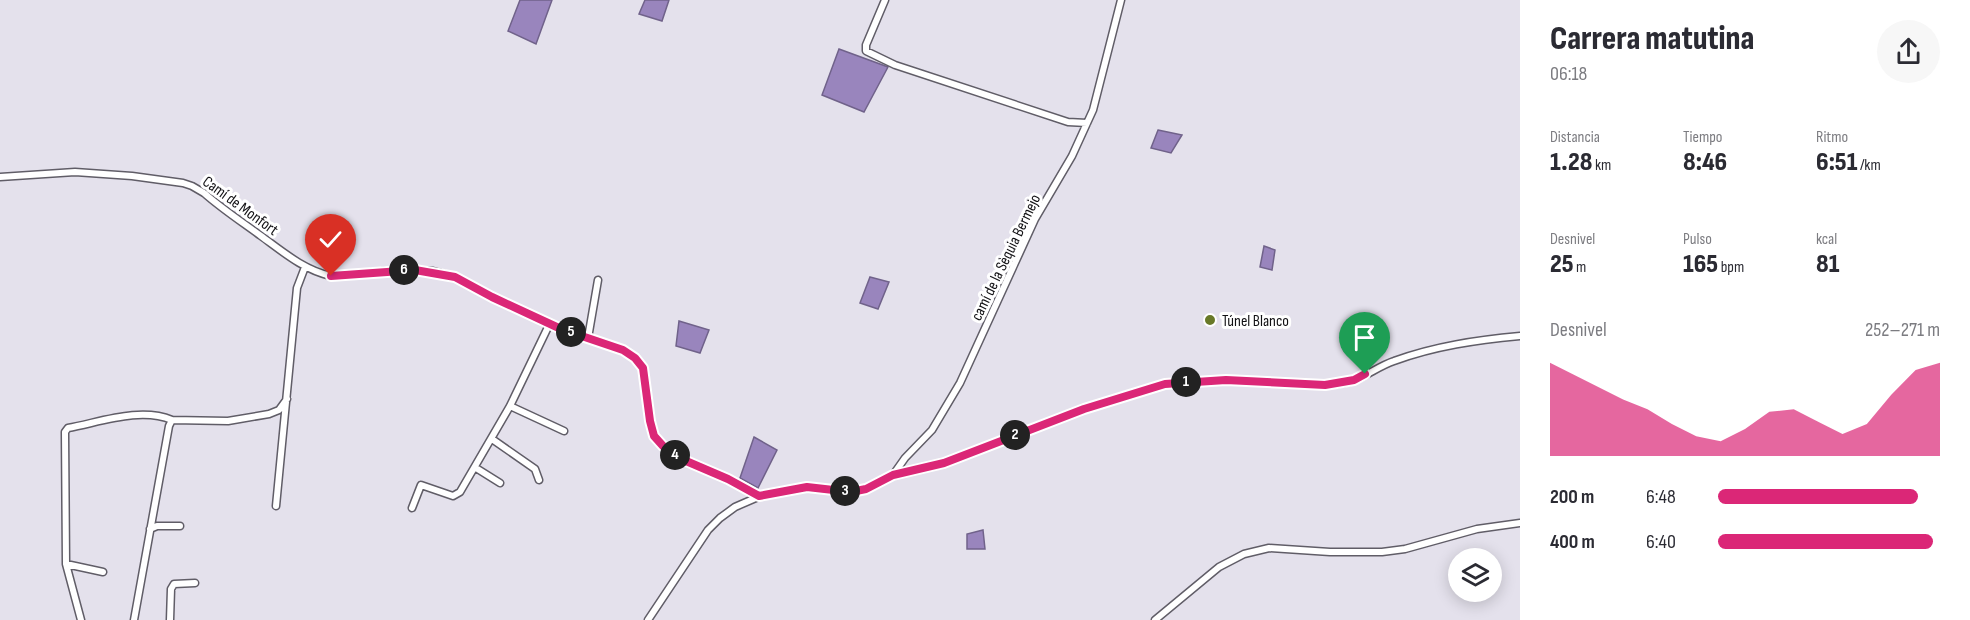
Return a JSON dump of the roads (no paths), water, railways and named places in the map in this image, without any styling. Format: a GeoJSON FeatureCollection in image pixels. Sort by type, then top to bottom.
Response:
{"type":"FeatureCollection","features":[{"type":"Feature","properties":{"kind":"street"},"geometry":{"type":"LineString","coordinates":[[885,0],[866,45],[866,51],[895,65],[1068,122],[1087,123]]}},
{"type":"Feature","properties":{"kind":"street","name":"camí de la Sèquia Bermejo"},"geometry":{"type":"LineString","coordinates":[[893,475],[905,458],[932,430],[960,383],[1035,219],[1072,156],[1093,110],[1121,0]]}},
{"type":"Feature","properties":{"kind":"street","name":"Camí de Monfort"},"geometry":{"type":"LineString","coordinates":[[0,177],[75,172],[161,179],[192,186],[305,267],[331,276],[397,270],[433,271],[455,277],[492,297],[550,323],[623,350],[635,358],[643,368],[654,436],[679,458],[728,479],[759,496]]}},
{"type":"Feature","properties":{"kind":"street"},"geometry":{"type":"LineString","coordinates":[[276,506],[297,288],[305,267]]}},
{"type":"Feature","properties":{"kind":"street"},"geometry":{"type":"LineString","coordinates":[[588,338],[598,280]]}},
{"type":"Feature","properties":{"kind":"street"},"geometry":{"type":"LineString","coordinates":[[412,508],[421,485],[453,496],[460,492],[510,406],[550,323]]}},
{"type":"Feature","properties":{"kind":"street"},"geometry":{"type":"LineString","coordinates":[[648,620],[708,530],[735,507],[759,496],[807,487],[851,492],[866,489],[893,475],[944,463],[1074,412],[1165,384],[1226,380],[1325,385],[1341,383],[1354,380],[1394,361],[1444,346],[1520,336]]}},
{"type":"Feature","properties":{"kind":"street"},"geometry":{"type":"LineString","coordinates":[[81,620],[66,564],[65,432],[68,428],[145,414],[172,420],[228,421],[269,414],[279,410],[287,399]]}},
{"type":"Feature","properties":{"kind":"street"},"geometry":{"type":"LineString","coordinates":[[510,406],[564,431]]}},
{"type":"Feature","properties":{"kind":"street"},"geometry":{"type":"LineString","coordinates":[[134,620],[169,426],[172,420]]}},
{"type":"Feature","properties":{"kind":"street"},"geometry":{"type":"LineString","coordinates":[[492,439],[535,469],[538,480]]}},
{"type":"Feature","properties":{"kind":"street"},"geometry":{"type":"LineString","coordinates":[[476,468],[500,483]]}},
{"type":"Feature","properties":{"kind":"street"},"geometry":{"type":"LineString","coordinates":[[1155,620],[1219,567],[1244,554],[1269,548],[1330,552],[1382,552],[1405,549],[1477,529],[1520,523]]}},
{"type":"Feature","properties":{"kind":"street"},"geometry":{"type":"LineString","coordinates":[[150,529],[156,526],[180,526]]}},
{"type":"Feature","properties":{"kind":"street"},"geometry":{"type":"LineString","coordinates":[[66,564],[103,572]]}},
{"type":"Feature","properties":{"kind":"street"},"geometry":{"type":"LineString","coordinates":[[170,620],[171,589],[174,584],[195,583]]}},
{"type":"Feature","properties":{"kind":"place","name":"Túnel Blanco"},"geometry":{"type":"Point","coordinates":[1210,320]}}]}
